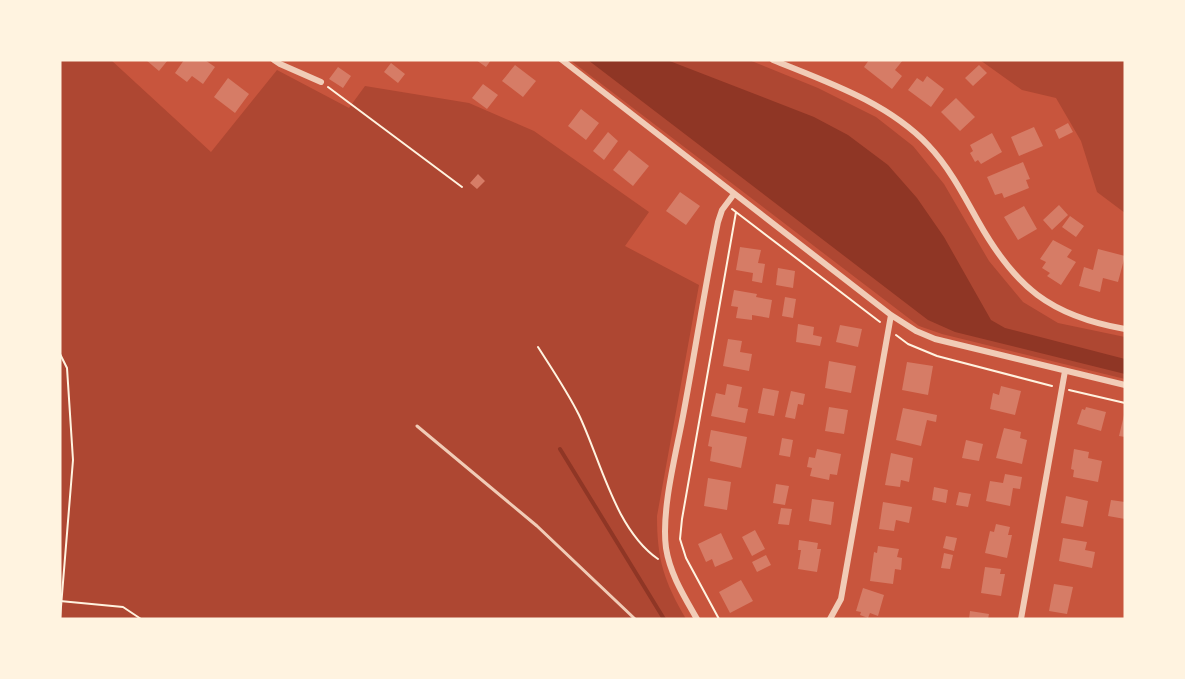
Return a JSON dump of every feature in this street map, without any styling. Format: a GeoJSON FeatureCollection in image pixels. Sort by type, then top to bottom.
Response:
{"type":"FeatureCollection","features":[{"type":"Feature","properties":{"kind":"street"},"geometry":{"type":"LineString","coordinates":[[274,60],[321,81]]}},
{"type":"Feature","properties":{"kind":"street"},"geometry":{"type":"LineString","coordinates":[[562,60],[891,315],[916,331],[935,339],[1125,385]]}},
{"type":"Feature","properties":{"kind":"street"},"geometry":{"type":"LineString","coordinates":[[774,60],[863,99],[909,127],[946,167],[993,246],[1023,283],[1041,299],[1064,312],[1086,321],[1125,329]]}},
{"type":"Feature","properties":{"kind":"street"},"geometry":{"type":"LineString","coordinates":[[697,619],[678,586],[671,567],[666,546],[666,520],[673,468],[716,233],[722,210],[734,194]]}},
{"type":"Feature","properties":{"kind":"street"},"geometry":{"type":"LineString","coordinates":[[830,619],[841,598],[891,315]]}},
{"type":"Feature","properties":{"kind":"street"},"geometry":{"type":"LineString","coordinates":[[1022,619],[1065,371]]}},
{"type":"Feature","properties":{"kind":"lane"},"geometry":{"type":"LineString","coordinates":[[417,426],[537,526],[635,619]]}},
{"type":"Feature","properties":{"kind":"path"},"geometry":{"type":"LineString","coordinates":[[321,81],[462,187]]}},
{"type":"Feature","properties":{"kind":"path"},"geometry":{"type":"LineString","coordinates":[[719,619],[686,558],[680,539],[736,212]]}},
{"type":"Feature","properties":{"kind":"path"},"geometry":{"type":"LineString","coordinates":[[538,347],[578,414],[616,503],[630,529],[644,548],[671,567]]}},
{"type":"Feature","properties":{"kind":"path"},"geometry":{"type":"LineString","coordinates":[[60,354],[67,368],[73,460],[60,619]]}},
{"type":"Feature","properties":{"kind":"path"},"geometry":{"type":"LineString","coordinates":[[61,602],[123,607],[141,619]]}},
{"type":"Feature","properties":{"kind":"shaded area"},"geometry":{"type":"Polygon","coordinates":[[[60,60],[111,60],[211,152],[277,70],[349,108],[365,86],[469,103],[534,131],[649,212],[625,246],[699,285],[657,516],[658,545],[663,570],[686,619],[60,619],[60,60]]]}},
{"type":"Feature","properties":{"kind":"shaded area"},"geometry":{"type":"Polygon","coordinates":[[[570,60],[749,60],[818,88],[876,117],[913,146],[944,184],[989,261],[1023,302],[1058,323],[1125,337],[1125,379],[942,334],[919,326],[570,60]]]}},
{"type":"Feature","properties":{"kind":"shaded area"},"geometry":{"type":"Polygon","coordinates":[[[588,60],[667,60],[814,117],[848,135],[888,165],[917,198],[944,237],[991,320],[1005,328],[1125,359],[1125,374],[955,332],[928,320],[588,60]]]}},
{"type":"Feature","properties":{"kind":"shaded area"},"geometry":{"type":"Polygon","coordinates":[[[980,60],[1125,60],[1125,213],[1097,192],[1081,141],[1056,98],[1022,90],[980,60]]]}},
{"type":"Feature","properties":{"kind":"building"},"geometry":{"type":"Polygon","coordinates":[[[146,60],[168,60],[159,71],[146,60]]]}},
{"type":"Feature","properties":{"kind":"building"},"geometry":{"type":"Polygon","coordinates":[[[184,60],[205,60],[215,67],[203,84],[192,76],[187,82],[175,73],[184,60]]]}},
{"type":"Feature","properties":{"kind":"building"},"geometry":{"type":"Polygon","coordinates":[[[476,60],[491,60],[486,67],[476,60]]]}},
{"type":"Feature","properties":{"kind":"building"},"geometry":{"type":"Polygon","coordinates":[[[869,60],[903,60],[895,70],[902,76],[892,89],[864,67],[869,60]]]}},
{"type":"Feature","properties":{"kind":"building"},"geometry":{"type":"Polygon","coordinates":[[[391,63],[405,74],[398,83],[384,72],[391,63]]]}},
{"type":"Feature","properties":{"kind":"building"},"geometry":{"type":"Polygon","coordinates":[[[515,65],[536,81],[523,97],[502,81],[515,65]]]}},
{"type":"Feature","properties":{"kind":"building"},"geometry":{"type":"Polygon","coordinates":[[[979,65],[987,73],[973,86],[965,78],[979,65]]]}},
{"type":"Feature","properties":{"kind":"building"},"geometry":{"type":"Polygon","coordinates":[[[338,67],[351,76],[343,88],[329,79],[338,67]]]}},
{"type":"Feature","properties":{"kind":"building"},"geometry":{"type":"Polygon","coordinates":[[[927,76],[944,89],[931,107],[908,90],[917,78],[923,82],[927,76]]]}},
{"type":"Feature","properties":{"kind":"building"},"geometry":{"type":"Polygon","coordinates":[[[228,78],[249,94],[235,113],[214,97],[228,78]]]}},
{"type":"Feature","properties":{"kind":"building"},"geometry":{"type":"Polygon","coordinates":[[[483,84],[498,95],[487,109],[472,98],[483,84]]]}},
{"type":"Feature","properties":{"kind":"building"},"geometry":{"type":"Polygon","coordinates":[[[956,98],[975,117],[960,131],[941,112],[956,98]]]}},
{"type":"Feature","properties":{"kind":"building"},"geometry":{"type":"Polygon","coordinates":[[[581,109],[599,123],[586,140],[568,126],[581,109]]]}},
{"type":"Feature","properties":{"kind":"building"},"geometry":{"type":"Polygon","coordinates":[[[1068,123],[1073,132],[1059,139],[1055,130],[1068,123]]]}},
{"type":"Feature","properties":{"kind":"building"},"geometry":{"type":"Polygon","coordinates":[[[1034,127],[1043,146],[1019,156],[1011,137],[1034,127]]]}},
{"type":"Feature","properties":{"kind":"building"},"geometry":{"type":"Polygon","coordinates":[[[608,132],[618,141],[604,160],[593,151],[608,132]]]}},
{"type":"Feature","properties":{"kind":"building"},"geometry":{"type":"Polygon","coordinates":[[[992,133],[1002,152],[981,164],[978,160],[975,162],[970,153],[973,151],[970,145],[992,133]]]}},
{"type":"Feature","properties":{"kind":"building"},"geometry":{"type":"Polygon","coordinates":[[[629,150],[649,166],[633,186],[613,170],[629,150]]]}},
{"type":"Feature","properties":{"kind":"building"},"geometry":{"type":"Polygon","coordinates":[[[1023,162],[1030,179],[1026,180],[1029,188],[1004,198],[1002,193],[995,195],[987,177],[1023,162]]]}},
{"type":"Feature","properties":{"kind":"building"},"geometry":{"type":"Polygon","coordinates":[[[478,174],[485,181],[477,189],[470,183],[478,174]]]}},
{"type":"Feature","properties":{"kind":"building"},"geometry":{"type":"Polygon","coordinates":[[[680,192],[700,206],[686,225],[666,211],[680,192]]]}},
{"type":"Feature","properties":{"kind":"building"},"geometry":{"type":"Polygon","coordinates":[[[1059,205],[1068,215],[1052,230],[1043,220],[1059,205]]]}},
{"type":"Feature","properties":{"kind":"building"},"geometry":{"type":"Polygon","coordinates":[[[1024,206],[1037,229],[1018,240],[1004,217],[1024,206]]]}},
{"type":"Feature","properties":{"kind":"building"},"geometry":{"type":"Polygon","coordinates":[[[1070,216],[1084,226],[1076,237],[1062,227],[1070,216]]]}},
{"type":"Feature","properties":{"kind":"building"},"geometry":{"type":"Polygon","coordinates":[[[1053,240],[1072,250],[1067,257],[1076,262],[1061,285],[1047,276],[1050,273],[1042,268],[1046,262],[1040,259],[1053,240]]]}},
{"type":"Feature","properties":{"kind":"building"},"geometry":{"type":"Polygon","coordinates":[[[740,247],[761,250],[758,263],[765,264],[762,283],[752,281],[753,273],[736,270],[740,247]]]}},
{"type":"Feature","properties":{"kind":"building"},"geometry":{"type":"Polygon","coordinates":[[[1098,249],[1125,256],[1118,282],[1103,278],[1100,292],[1079,286],[1084,267],[1093,270],[1098,249]]]}},
{"type":"Feature","properties":{"kind":"building"},"geometry":{"type":"Polygon","coordinates":[[[778,268],[795,271],[793,288],[776,285],[778,268]]]}},
{"type":"Feature","properties":{"kind":"building"},"geometry":{"type":"Polygon","coordinates":[[[734,290],[757,294],[756,297],[772,300],[769,318],[752,315],[752,320],[736,318],[738,307],[731,306],[734,290]]]}},
{"type":"Feature","properties":{"kind":"building"},"geometry":{"type":"Polygon","coordinates":[[[785,297],[796,299],[793,318],[782,316],[785,297]]]}},
{"type":"Feature","properties":{"kind":"building"},"geometry":{"type":"Polygon","coordinates":[[[798,324],[814,327],[813,335],[822,337],[820,346],[796,342],[798,324]]]}},
{"type":"Feature","properties":{"kind":"building"},"geometry":{"type":"Polygon","coordinates":[[[840,325],[862,329],[858,347],[836,342],[840,325]]]}},
{"type":"Feature","properties":{"kind":"building"},"geometry":{"type":"Polygon","coordinates":[[[728,339],[742,341],[740,352],[752,354],[749,371],[723,366],[728,339]]]}},
{"type":"Feature","properties":{"kind":"building"},"geometry":{"type":"Polygon","coordinates":[[[829,361],[856,366],[851,393],[825,388],[829,361]]]}},
{"type":"Feature","properties":{"kind":"building"},"geometry":{"type":"Polygon","coordinates":[[[907,362],[933,366],[928,395],[902,390],[907,362]]]}},
{"type":"Feature","properties":{"kind":"building"},"geometry":{"type":"Polygon","coordinates":[[[727,384],[742,387],[738,407],[748,409],[745,423],[711,416],[716,393],[725,395],[727,384]]]}},
{"type":"Feature","properties":{"kind":"building"},"geometry":{"type":"Polygon","coordinates":[[[1001,386],[1021,391],[1015,415],[990,409],[993,393],[999,395],[1001,386]]]}},
{"type":"Feature","properties":{"kind":"building"},"geometry":{"type":"Polygon","coordinates":[[[763,388],[779,391],[774,416],[758,413],[763,388]]]}},
{"type":"Feature","properties":{"kind":"building"},"geometry":{"type":"Polygon","coordinates":[[[791,391],[805,394],[803,405],[798,404],[795,419],[785,417],[791,391]]]}},
{"type":"Feature","properties":{"kind":"building"},"geometry":{"type":"Polygon","coordinates":[[[829,407],[848,410],[844,434],[825,431],[829,407]]]}},
{"type":"Feature","properties":{"kind":"building"},"geometry":{"type":"Polygon","coordinates":[[[1086,407],[1106,412],[1101,431],[1077,424],[1082,409],[1085,410],[1086,407]]]}},
{"type":"Feature","properties":{"kind":"building"},"geometry":{"type":"Polygon","coordinates":[[[903,408],[937,415],[936,422],[927,420],[921,446],[896,440],[903,408]]]}},
{"type":"Feature","properties":{"kind":"building"},"geometry":{"type":"Polygon","coordinates":[[[1125,415],[1125,437],[1119,436],[1125,415]]]}},
{"type":"Feature","properties":{"kind":"building"},"geometry":{"type":"Polygon","coordinates":[[[1004,428],[1021,432],[1020,438],[1027,440],[1022,464],[996,458],[1004,428]]]}},
{"type":"Feature","properties":{"kind":"building"},"geometry":{"type":"Polygon","coordinates":[[[711,430],[747,437],[741,468],[710,461],[712,447],[708,446],[711,430]]]}},
{"type":"Feature","properties":{"kind":"building"},"geometry":{"type":"Polygon","coordinates":[[[782,438],[793,440],[790,457],[779,455],[782,438]]]}},
{"type":"Feature","properties":{"kind":"building"},"geometry":{"type":"Polygon","coordinates":[[[966,440],[983,444],[979,461],[962,458],[966,440]]]}},
{"type":"Feature","properties":{"kind":"building"},"geometry":{"type":"Polygon","coordinates":[[[817,449],[841,454],[837,475],[830,474],[829,480],[810,476],[812,468],[807,467],[809,457],[815,458],[817,449]]]}},
{"type":"Feature","properties":{"kind":"building"},"geometry":{"type":"Polygon","coordinates":[[[1074,449],[1089,452],[1088,458],[1102,461],[1098,482],[1073,477],[1074,470],[1071,469],[1074,449]]]}},
{"type":"Feature","properties":{"kind":"building"},"geometry":{"type":"Polygon","coordinates":[[[891,453],[913,458],[909,482],[901,480],[900,487],[885,485],[891,453]]]}},
{"type":"Feature","properties":{"kind":"building"},"geometry":{"type":"Polygon","coordinates":[[[1005,474],[1022,477],[1020,489],[1013,488],[1010,506],[986,501],[990,481],[1003,483],[1005,474]]]}},
{"type":"Feature","properties":{"kind":"building"},"geometry":{"type":"Polygon","coordinates":[[[708,478],[731,482],[727,510],[704,506],[708,478]]]}},
{"type":"Feature","properties":{"kind":"building"},"geometry":{"type":"Polygon","coordinates":[[[776,484],[789,486],[785,505],[773,503],[776,484]]]}},
{"type":"Feature","properties":{"kind":"building"},"geometry":{"type":"Polygon","coordinates":[[[934,487],[948,490],[946,503],[932,500],[934,487]]]}},
{"type":"Feature","properties":{"kind":"building"},"geometry":{"type":"Polygon","coordinates":[[[959,492],[971,494],[968,507],[956,505],[959,492]]]}},
{"type":"Feature","properties":{"kind":"building"},"geometry":{"type":"Polygon","coordinates":[[[1066,496],[1088,501],[1083,527],[1061,523],[1066,496]]]}},
{"type":"Feature","properties":{"kind":"building"},"geometry":{"type":"Polygon","coordinates":[[[812,499],[834,502],[831,525],[809,521],[812,499]]]}},
{"type":"Feature","properties":{"kind":"building"},"geometry":{"type":"Polygon","coordinates":[[[1111,500],[1125,502],[1125,519],[1108,516],[1111,500]]]}},
{"type":"Feature","properties":{"kind":"building"},"geometry":{"type":"Polygon","coordinates":[[[883,502],[912,507],[909,523],[896,520],[894,531],[879,529],[883,502]]]}},
{"type":"Feature","properties":{"kind":"building"},"geometry":{"type":"Polygon","coordinates":[[[781,508],[792,509],[789,525],[778,524],[781,508]]]}},
{"type":"Feature","properties":{"kind":"building"},"geometry":{"type":"Polygon","coordinates":[[[996,524],[1010,527],[1008,535],[1012,535],[1007,558],[985,553],[990,531],[994,532],[996,524]]]}},
{"type":"Feature","properties":{"kind":"building"},"geometry":{"type":"Polygon","coordinates":[[[755,530],[765,549],[752,556],[742,537],[755,530]]]}},
{"type":"Feature","properties":{"kind":"building"},"geometry":{"type":"Polygon","coordinates":[[[721,533],[733,559],[715,567],[712,559],[706,562],[698,544],[721,533]]]}},
{"type":"Feature","properties":{"kind":"building"},"geometry":{"type":"Polygon","coordinates":[[[946,536],[957,538],[954,551],[943,548],[946,536]]]}},
{"type":"Feature","properties":{"kind":"building"},"geometry":{"type":"Polygon","coordinates":[[[1063,538],[1087,542],[1085,550],[1095,552],[1092,568],[1059,561],[1063,538]]]}},
{"type":"Feature","properties":{"kind":"building"},"geometry":{"type":"Polygon","coordinates":[[[799,540],[818,543],[817,549],[821,549],[817,572],[798,569],[801,550],[798,550],[799,540]]]}},
{"type":"Feature","properties":{"kind":"building"},"geometry":{"type":"Polygon","coordinates":[[[878,546],[899,549],[897,557],[902,558],[901,570],[895,569],[893,584],[870,581],[874,552],[877,553],[878,546]]]}},
{"type":"Feature","properties":{"kind":"building"},"geometry":{"type":"Polygon","coordinates":[[[944,553],[953,555],[950,569],[941,568],[944,553]]]}},
{"type":"Feature","properties":{"kind":"building"},"geometry":{"type":"Polygon","coordinates":[[[766,555],[771,565],[757,572],[752,562],[766,555]]]}},
{"type":"Feature","properties":{"kind":"building"},"geometry":{"type":"Polygon","coordinates":[[[985,567],[1001,569],[1000,574],[1005,574],[1001,596],[981,593],[985,567]]]}},
{"type":"Feature","properties":{"kind":"building"},"geometry":{"type":"Polygon","coordinates":[[[741,580],[753,601],[730,613],[719,592],[741,580]]]}},
{"type":"Feature","properties":{"kind":"building"},"geometry":{"type":"Polygon","coordinates":[[[1054,584],[1073,587],[1067,614],[1049,611],[1054,584]]]}},
{"type":"Feature","properties":{"kind":"building"},"geometry":{"type":"Polygon","coordinates":[[[863,588],[884,595],[878,616],[870,613],[868,618],[856,611],[863,588]]]}},
{"type":"Feature","properties":{"kind":"building"},"geometry":{"type":"Polygon","coordinates":[[[970,611],[989,614],[988,619],[969,619],[970,611]]]}},
{"type":"Feature","properties":{"kind":"waterway"},"geometry":{"type":"LineString","coordinates":[[560,449],[664,619]]}}]}
